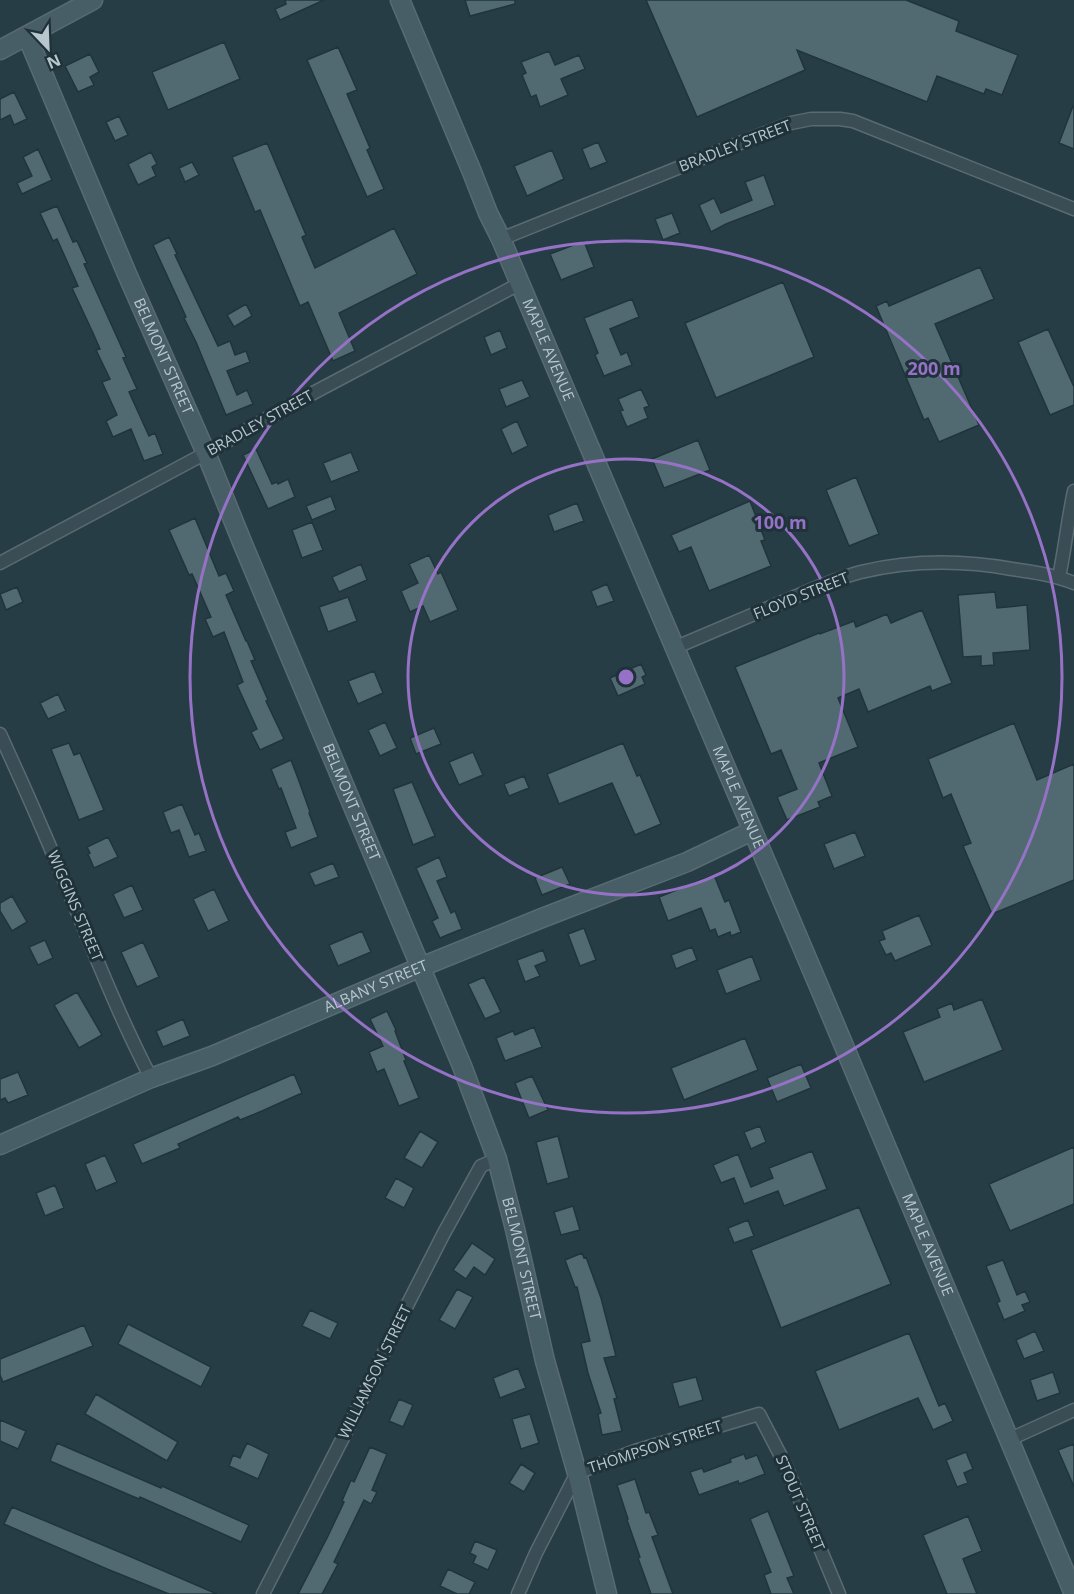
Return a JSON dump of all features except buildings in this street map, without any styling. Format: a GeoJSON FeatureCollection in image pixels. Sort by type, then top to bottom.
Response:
{"type":"FeatureCollection","features":[{"type":"Feature","properties":{"kind":"street"},"geometry":{"type":"LineString","coordinates":[[0,50],[93,0]]}},
{"type":"Feature","properties":{"kind":"street","name":"MAPLE AVENUE"},"geometry":{"type":"LineString","coordinates":[[400,0],[488,213],[823,996],[1074,1594]]}},
{"type":"Feature","properties":{"kind":"street","name":"BELMONT STREET"},"geometry":{"type":"LineString","coordinates":[[27,36],[124,267],[207,453],[242,542],[462,1066],[496,1159],[515,1229],[545,1362],[578,1473],[607,1594]]}},
{"type":"Feature","properties":{"kind":"street","name":"BRADLEY STREET"},"geometry":{"type":"LineString","coordinates":[[501,239],[791,123],[821,118],[853,121],[1074,209]]}},
{"type":"Feature","properties":{"kind":"street","name":"BRADLEY STREET"},"geometry":{"type":"LineString","coordinates":[[0,563],[519,284]]}},
{"type":"Feature","properties":{"kind":"street"},"geometry":{"type":"LineString","coordinates":[[1059,577],[1074,490]]}},
{"type":"Feature","properties":{"kind":"street","name":"FLOYD STREET"},"geometry":{"type":"LineString","coordinates":[[674,648],[829,582],[862,572],[895,566],[929,562],[964,562],[1059,577],[1074,583]]}},
{"type":"Feature","properties":{"kind":"street","name":"WIGGINS STREET"},"geometry":{"type":"LineString","coordinates":[[0,734],[129,1034],[151,1078]]}},
{"type":"Feature","properties":{"kind":"street","name":"ALBANY STREET"},"geometry":{"type":"LineString","coordinates":[[0,1145],[151,1078],[212,1056],[421,967],[687,862],[752,831]]}},
{"type":"Feature","properties":{"kind":"street","name":"WILLIAMSON STREET"},"geometry":{"type":"LineString","coordinates":[[263,1594],[444,1233],[481,1166],[496,1159]]}},
{"type":"Feature","properties":{"kind":"street"},"geometry":{"type":"LineString","coordinates":[[1008,1440],[1074,1410]]}},
{"type":"Feature","properties":{"kind":"street","name":"THOMPSON STREET"},"geometry":{"type":"LineString","coordinates":[[518,1594],[536,1553],[578,1473],[635,1451],[759,1414]]}},
{"type":"Feature","properties":{"kind":"street","name":"STOUT STREET"},"geometry":{"type":"LineString","coordinates":[[759,1414],[785,1464],[839,1594]]}}]}
